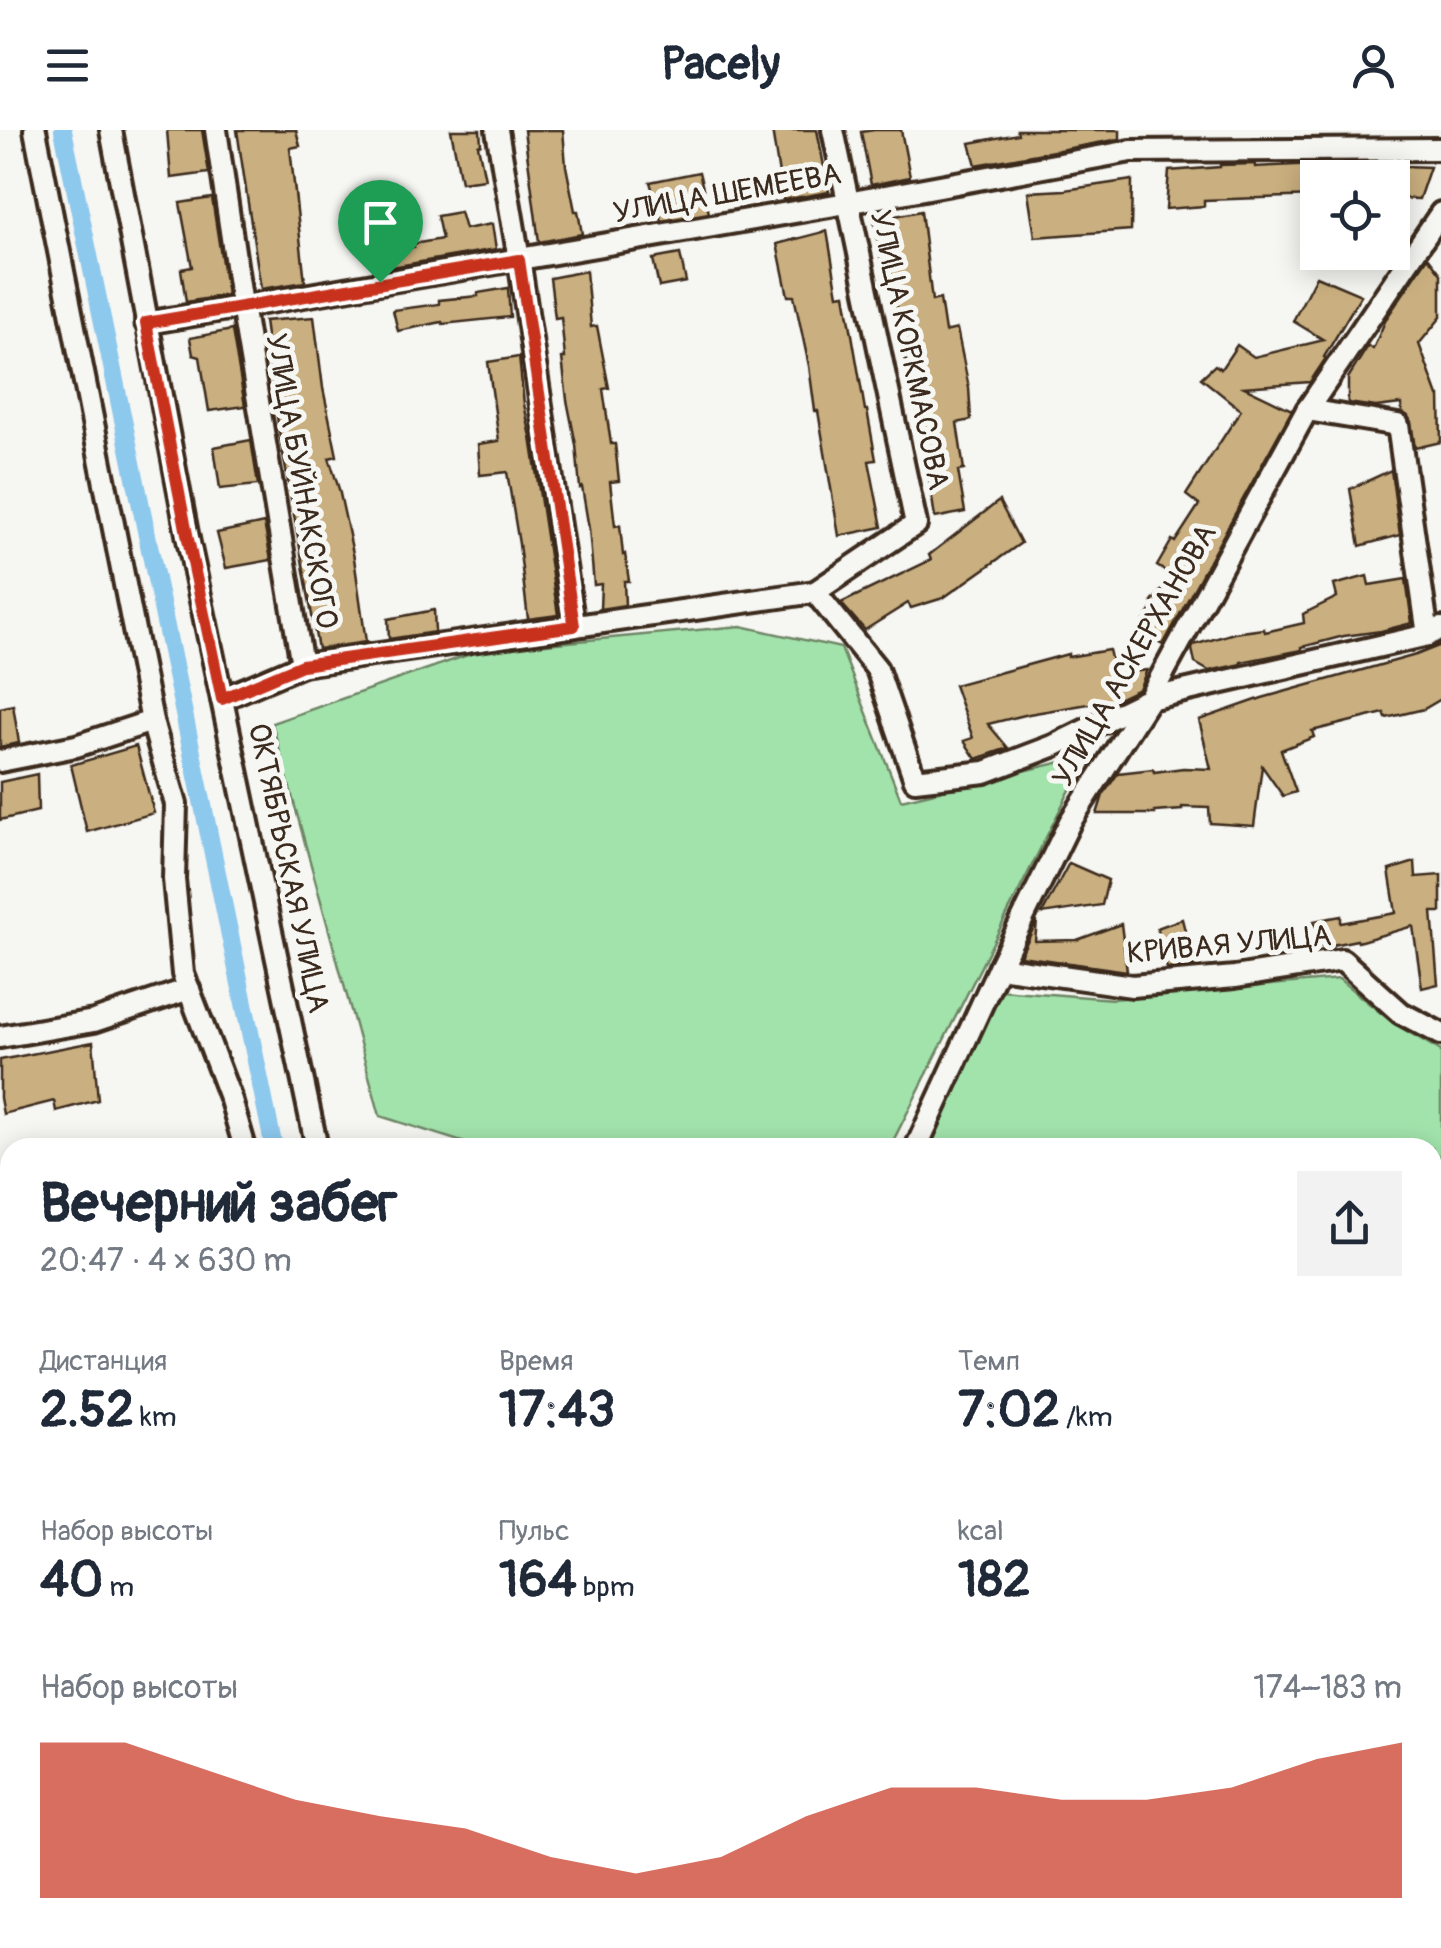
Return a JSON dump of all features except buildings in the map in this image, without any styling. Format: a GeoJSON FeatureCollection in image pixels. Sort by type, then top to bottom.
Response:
{"type":"FeatureCollection","features":[{"type":"Feature","properties":{"kind":"street"},"geometry":{"type":"LineString","coordinates":[[35,130],[152,720],[176,804],[174,880],[183,974],[232,1100],[242,1138]]}},
{"type":"Feature","properties":{"kind":"street","name":"ОКТЯБРЬСКАЯ УЛИЦА"},"geometry":{"type":"LineString","coordinates":[[111,130],[188,539],[316,1138]]}},
{"type":"Feature","properties":{"kind":"street","name":"УЛИЦА БУЙНАКСКОГО"},"geometry":{"type":"LineString","coordinates":[[216,130],[302,665]]}},
{"type":"Feature","properties":{"kind":"street"},"geometry":{"type":"LineString","coordinates":[[497,130],[574,626]]}},
{"type":"Feature","properties":{"kind":"street","name":"УЛИЦА КОРКМАСОВА"},"geometry":{"type":"LineString","coordinates":[[815,592],[916,524],[833,130]]}},
{"type":"Feature","properties":{"kind":"street","name":"УЛИЦА ШЕМЕЕВА"},"geometry":{"type":"LineString","coordinates":[[146,323],[847,203],[1131,140],[1441,149]]}},
{"type":"Feature","properties":{"kind":"street","name":"УЛИЦА АСКЕРХАНОВА"},"geometry":{"type":"LineString","coordinates":[[921,1138],[1070,822],[1149,699],[1307,410],[1441,213]]}},
{"type":"Feature","properties":{"kind":"street"},"geometry":{"type":"LineString","coordinates":[[222,699],[302,665],[815,592],[877,669],[915,780],[985,772],[1053,746],[1149,699],[1435,632],[1398,424],[1307,410]]}},
{"type":"Feature","properties":{"kind":"street"},"geometry":{"type":"LineString","coordinates":[[0,760],[76,746],[152,720]]}},
{"type":"Feature","properties":{"kind":"street","name":"КРИВАЯ УЛИЦА"},"geometry":{"type":"LineString","coordinates":[[999,967],[1132,986],[1236,977],[1342,960],[1402,1013],[1441,1034]]}},
{"type":"Feature","properties":{"kind":"street"},"geometry":{"type":"LineString","coordinates":[[0,1036],[94,1021],[189,989]]}},
{"type":"Feature","properties":{"kind":"green space"},"geometry":{"type":"Polygon","coordinates":[[[741,626],[841,648],[901,800],[1087,756],[895,1138],[449,1138],[380,1116],[272,723],[482,650],[741,626]]]}},
{"type":"Feature","properties":{"kind":"green space"},"geometry":{"type":"Polygon","coordinates":[[[1339,979],[1393,1023],[1441,1051],[1441,1138],[934,1138],[1000,990],[1113,999],[1339,979]]]}},
{"type":"Feature","properties":{"kind":"waterway"},"geometry":{"type":"LineString","coordinates":[[63,130],[272,1138]]}},
{"type":"Feature","properties":{"kind":"route"},"geometry":{"type":"LineString","coordinates":[[519,260],[574,626],[302,665],[222,699],[146,323],[380,282],[519,260]]}}]}
